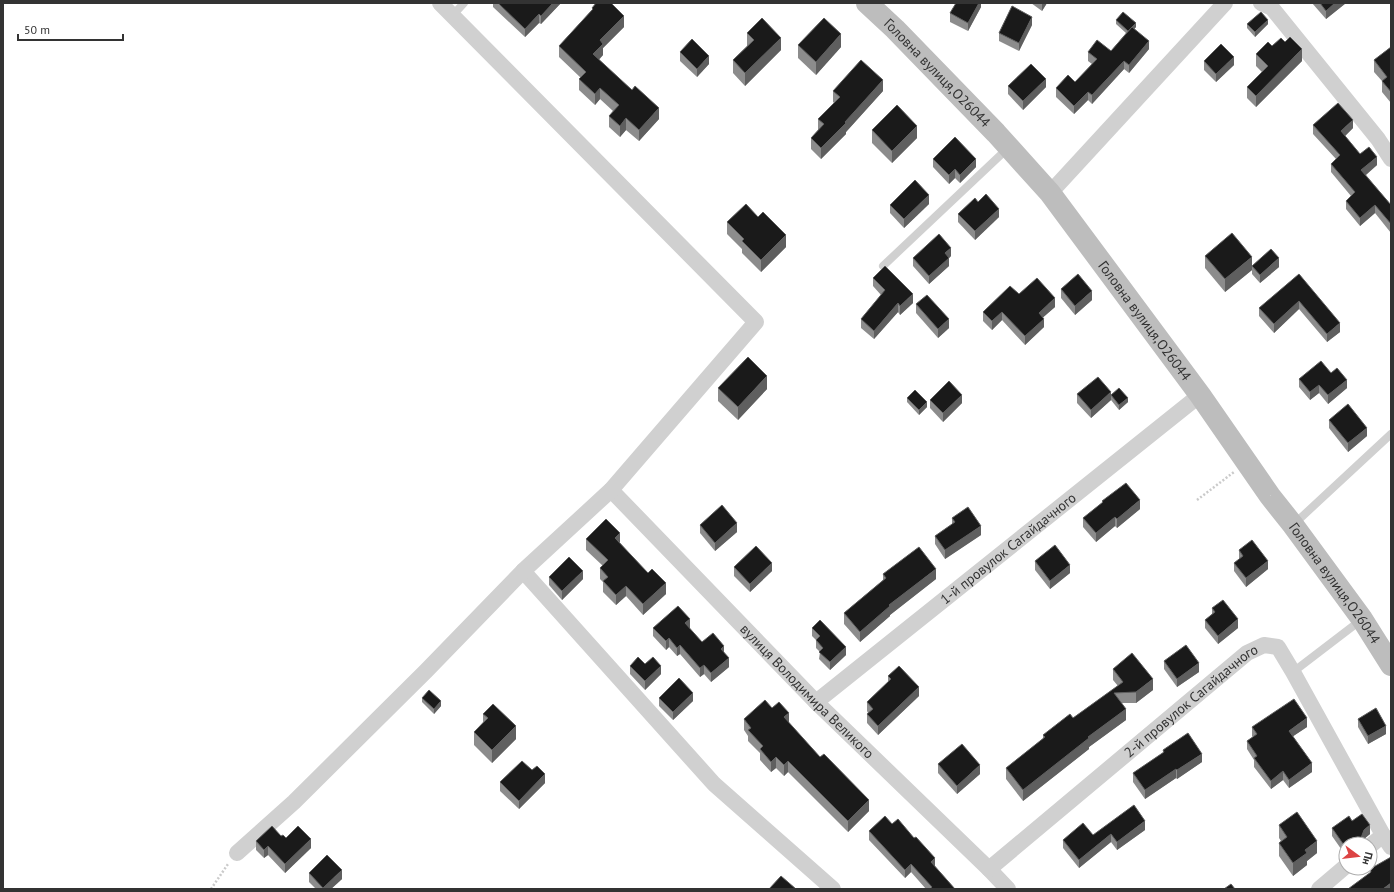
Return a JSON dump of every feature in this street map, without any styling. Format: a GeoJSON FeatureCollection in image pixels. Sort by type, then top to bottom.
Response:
{"type":"FeatureCollection","features":[{"type":"Feature","properties":{"kind":"main road","name":"Головна вулиця,О26044"},"geometry":{"type":"LineString","coordinates":[[867,3],[895,29],[996,133],[1050,193],[1200,395],[1270,496],[1362,619],[1391,665]]}},
{"type":"Feature","properties":{"kind":"street"},"geometry":{"type":"LineString","coordinates":[[237,853],[294,802],[426,671],[523,571],[611,490],[756,322],[440,3]]}},
{"type":"Feature","properties":{"kind":"street"},"geometry":{"type":"LineString","coordinates":[[1050,193],[1225,3]]}},
{"type":"Feature","properties":{"kind":"street"},"geometry":{"type":"LineString","coordinates":[[1261,3],[1272,8],[1378,139],[1391,159]]}},
{"type":"Feature","properties":{"kind":"street","name":"1-й провулок Сагайдачного"},"geometry":{"type":"LineString","coordinates":[[816,702],[1200,395]]}},
{"type":"Feature","properties":{"kind":"street","name":"вулиця Володимира Великого"},"geometry":{"type":"LineString","coordinates":[[611,490],[816,702],[1008,889]]}},
{"type":"Feature","properties":{"kind":"street"},"geometry":{"type":"LineString","coordinates":[[523,571],[714,784],[834,889]]}},
{"type":"Feature","properties":{"kind":"street","name":"2-й провулок Сагайдачного"},"geometry":{"type":"LineString","coordinates":[[989,869],[1247,653],[1264,645],[1278,647],[1387,841]]}},
{"type":"Feature","properties":{"kind":"street"},"geometry":{"type":"LineString","coordinates":[[1319,889],[1338,873]]}},
{"type":"Feature","properties":{"kind":"lane"},"geometry":{"type":"LineString","coordinates":[[453,15],[464,3]]}},
{"type":"Feature","properties":{"kind":"lane"},"geometry":{"type":"LineString","coordinates":[[883,266],[1008,147]]}},
{"type":"Feature","properties":{"kind":"lane"},"geometry":{"type":"LineString","coordinates":[[1293,525],[1391,434]]}},
{"type":"Feature","properties":{"kind":"lane"},"geometry":{"type":"LineString","coordinates":[[1293,672],[1362,619]]}},
{"type":"Feature","properties":{"kind":"path"},"geometry":{"type":"LineString","coordinates":[[1197,500],[1247,462]]}},
{"type":"Feature","properties":{"kind":"building"},"geometry":{"type":"Polygon","coordinates":[[[498,3],[553,3],[541,16],[539,14],[525,29],[498,3]]]}},
{"type":"Feature","properties":{"kind":"building"},"geometry":{"type":"Polygon","coordinates":[[[596,3],[611,3],[624,16],[600,40],[603,44],[593,54],[632,90],[635,86],[659,108],[639,130],[626,118],[620,126],[609,116],[619,105],[600,88],[595,94],[579,79],[586,72],[559,46],[593,9],[592,8],[596,3]]]}},
{"type":"Feature","properties":{"kind":"building"},"geometry":{"type":"Polygon","coordinates":[[[956,3],[979,3],[968,23],[950,13],[956,3]]]}},
{"type":"Feature","properties":{"kind":"building"},"geometry":{"type":"Polygon","coordinates":[[[1320,3],[1335,3],[1326,11],[1320,3]]]}},
{"type":"Feature","properties":{"kind":"building"},"geometry":{"type":"Polygon","coordinates":[[[1012,6],[1032,17],[1019,43],[999,33],[1012,6]]]}},
{"type":"Feature","properties":{"kind":"building"},"geometry":{"type":"Polygon","coordinates":[[[1123,12],[1136,23],[1128,31],[1116,20],[1123,12]]]}},
{"type":"Feature","properties":{"kind":"building"},"geometry":{"type":"Polygon","coordinates":[[[1261,12],[1268,20],[1255,32],[1247,24],[1261,12]]]}},
{"type":"Feature","properties":{"kind":"building"},"geometry":{"type":"Polygon","coordinates":[[[762,18],[781,38],[745,73],[733,60],[754,40],[747,33],[762,18]]]}},
{"type":"Feature","properties":{"kind":"building"},"geometry":{"type":"Polygon","coordinates":[[[824,18],[841,34],[816,62],[798,45],[824,18]]]}},
{"type":"Feature","properties":{"kind":"building"},"geometry":{"type":"Polygon","coordinates":[[[1132,27],[1149,41],[1129,65],[1124,61],[1092,95],[1088,92],[1074,106],[1056,88],[1068,75],[1075,82],[1097,59],[1088,52],[1097,40],[1111,51],[1132,27]]]}},
{"type":"Feature","properties":{"kind":"building"},"geometry":{"type":"Polygon","coordinates":[[[1290,37],[1302,49],[1256,96],[1247,87],[1268,66],[1256,54],[1268,42],[1272,46],[1281,38],[1285,42],[1290,37]]]}},
{"type":"Feature","properties":{"kind":"building"},"geometry":{"type":"Polygon","coordinates":[[[692,39],[709,56],[697,69],[680,52],[692,39]]]}},
{"type":"Feature","properties":{"kind":"building"},"geometry":{"type":"Polygon","coordinates":[[[1221,44],[1234,57],[1216,74],[1204,61],[1221,44]]]}},
{"type":"Feature","properties":{"kind":"building"},"geometry":{"type":"Polygon","coordinates":[[[1391,47],[1391,92],[1382,81],[1387,77],[1374,60],[1391,47]]]}},
{"type":"Feature","properties":{"kind":"building"},"geometry":{"type":"Polygon","coordinates":[[[861,60],[883,80],[845,122],[846,123],[821,148],[811,138],[824,124],[818,119],[840,97],[833,91],[861,60]]]}},
{"type":"Feature","properties":{"kind":"building"},"geometry":{"type":"Polygon","coordinates":[[[1031,64],[1046,79],[1023,101],[1008,86],[1031,64]]]}},
{"type":"Feature","properties":{"kind":"building"},"geometry":{"type":"Polygon","coordinates":[[[1338,103],[1353,120],[1341,131],[1360,154],[1369,147],[1377,157],[1361,170],[1391,205],[1391,224],[1375,205],[1360,218],[1346,201],[1355,192],[1331,164],[1340,155],[1313,125],[1338,103]]]}},
{"type":"Feature","properties":{"kind":"building"},"geometry":{"type":"Polygon","coordinates":[[[897,105],[917,126],[892,151],[872,130],[897,105]]]}},
{"type":"Feature","properties":{"kind":"building"},"geometry":{"type":"Polygon","coordinates":[[[955,137],[976,159],[960,175],[955,169],[949,175],[933,159],[955,137]]]}},
{"type":"Feature","properties":{"kind":"building"},"geometry":{"type":"Polygon","coordinates":[[[915,180],[929,195],[904,219],[890,205],[915,180]]]}},
{"type":"Feature","properties":{"kind":"building"},"geometry":{"type":"Polygon","coordinates":[[[986,194],[999,209],[975,231],[958,214],[975,198],[978,202],[986,194]]]}},
{"type":"Feature","properties":{"kind":"building"},"geometry":{"type":"Polygon","coordinates":[[[746,204],[758,217],[763,212],[786,235],[761,260],[742,241],[744,239],[727,222],[746,204]]]}},
{"type":"Feature","properties":{"kind":"building"},"geometry":{"type":"Polygon","coordinates":[[[1232,233],[1252,257],[1225,279],[1205,256],[1232,233]]]}},
{"type":"Feature","properties":{"kind":"building"},"geometry":{"type":"Polygon","coordinates":[[[939,234],[951,248],[945,253],[949,258],[929,276],[913,258],[939,234]]]}},
{"type":"Feature","properties":{"kind":"building"},"geometry":{"type":"Polygon","coordinates":[[[1271,249],[1279,258],[1260,275],[1252,266],[1271,249]]]}},
{"type":"Feature","properties":{"kind":"building"},"geometry":{"type":"Polygon","coordinates":[[[885,266],[913,294],[900,306],[898,303],[874,331],[861,319],[885,290],[873,278],[885,266]]]}},
{"type":"Feature","properties":{"kind":"building"},"geometry":{"type":"Polygon","coordinates":[[[1078,274],[1092,291],[1075,306],[1061,289],[1078,274]]]}},
{"type":"Feature","properties":{"kind":"building"},"geometry":{"type":"Polygon","coordinates":[[[1299,274],[1340,323],[1327,334],[1299,301],[1274,324],[1259,308],[1299,274]]]}},
{"type":"Feature","properties":{"kind":"building"},"geometry":{"type":"Polygon","coordinates":[[[1037,278],[1055,298],[1039,313],[1044,319],[1025,336],[1002,312],[992,321],[983,312],[1010,286],[1019,294],[1037,278]]]}},
{"type":"Feature","properties":{"kind":"building"},"geometry":{"type":"Polygon","coordinates":[[[927,295],[949,319],[938,329],[916,304],[927,295]]]}},
{"type":"Feature","properties":{"kind":"building"},"geometry":{"type":"Polygon","coordinates":[[[748,357],[767,376],[738,407],[718,388],[748,357]]]}},
{"type":"Feature","properties":{"kind":"building"},"geometry":{"type":"Polygon","coordinates":[[[1321,361],[1331,373],[1337,368],[1347,380],[1328,395],[1319,385],[1310,392],[1299,379],[1321,361]]]}},
{"type":"Feature","properties":{"kind":"building"},"geometry":{"type":"Polygon","coordinates":[[[1098,377],[1111,392],[1091,410],[1077,394],[1098,377]]]}},
{"type":"Feature","properties":{"kind":"building"},"geometry":{"type":"Polygon","coordinates":[[[949,381],[962,395],[943,413],[930,400],[949,381]]]}},
{"type":"Feature","properties":{"kind":"building"},"geometry":{"type":"Polygon","coordinates":[[[1119,388],[1128,398],[1119,405],[1111,395],[1119,388]]]}},
{"type":"Feature","properties":{"kind":"building"},"geometry":{"type":"Polygon","coordinates":[[[915,390],[927,402],[919,410],[907,398],[915,390]]]}},
{"type":"Feature","properties":{"kind":"building"},"geometry":{"type":"Polygon","coordinates":[[[1348,404],[1367,428],[1348,443],[1329,420],[1348,404]]]}},
{"type":"Feature","properties":{"kind":"building"},"geometry":{"type":"Polygon","coordinates":[[[1126,483],[1140,500],[1117,519],[1115,517],[1096,533],[1083,518],[1126,483]]]}},
{"type":"Feature","properties":{"kind":"building"},"geometry":{"type":"Polygon","coordinates":[[[722,505],[737,523],[715,543],[700,525],[722,505]]]}},
{"type":"Feature","properties":{"kind":"building"},"geometry":{"type":"Polygon","coordinates":[[[968,507],[981,526],[945,550],[935,536],[955,522],[952,518],[968,507]]]}},
{"type":"Feature","properties":{"kind":"building"},"geometry":{"type":"Polygon","coordinates":[[[606,519],[620,533],[615,538],[648,573],[652,569],[666,583],[643,604],[626,586],[616,595],[603,581],[608,577],[600,568],[608,560],[586,539],[606,519]]]}},
{"type":"Feature","properties":{"kind":"building"},"geometry":{"type":"Polygon","coordinates":[[[1252,540],[1268,561],[1246,578],[1234,563],[1243,556],[1239,550],[1252,540]]]}},
{"type":"Feature","properties":{"kind":"building"},"geometry":{"type":"Polygon","coordinates":[[[1055,545],[1070,565],[1050,581],[1035,561],[1055,545]]]}},
{"type":"Feature","properties":{"kind":"building"},"geometry":{"type":"Polygon","coordinates":[[[756,546],[772,563],[750,584],[734,567],[756,546]]]}},
{"type":"Feature","properties":{"kind":"building"},"geometry":{"type":"Polygon","coordinates":[[[919,547],[936,569],[889,605],[890,606],[860,632],[844,613],[886,578],[883,574],[919,547]]]}},
{"type":"Feature","properties":{"kind":"building"},"geometry":{"type":"Polygon","coordinates":[[[569,557],[583,571],[562,591],[549,577],[569,557]]]}},
{"type":"Feature","properties":{"kind":"building"},"geometry":{"type":"Polygon","coordinates":[[[1223,600],[1238,619],[1218,636],[1205,620],[1215,612],[1212,608],[1223,600]]]}},
{"type":"Feature","properties":{"kind":"building"},"geometry":{"type":"Polygon","coordinates":[[[678,606],[690,619],[685,623],[702,642],[713,633],[724,646],[721,649],[729,658],[711,673],[704,665],[700,668],[680,645],[677,648],[669,638],[666,641],[653,628],[678,606]]]}},
{"type":"Feature","properties":{"kind":"building"},"geometry":{"type":"Polygon","coordinates":[[[820,620],[846,647],[830,662],[819,652],[823,648],[816,640],[820,636],[812,628],[820,620]]]}},
{"type":"Feature","properties":{"kind":"building"},"geometry":{"type":"Polygon","coordinates":[[[1186,645],[1199,663],[1177,679],[1164,661],[1186,645]]]}},
{"type":"Feature","properties":{"kind":"building"},"geometry":{"type":"Polygon","coordinates":[[[1132,653],[1153,679],[1136,692],[1114,693],[1126,709],[1088,737],[1089,738],[1023,790],[1006,768],[1045,737],[1043,735],[1070,714],[1073,718],[1123,682],[1113,669],[1132,653]]]}},
{"type":"Feature","properties":{"kind":"building"},"geometry":{"type":"Polygon","coordinates":[[[638,657],[645,664],[653,657],[661,666],[645,681],[630,666],[638,657]]]}},
{"type":"Feature","properties":{"kind":"building"},"geometry":{"type":"Polygon","coordinates":[[[899,666],[919,687],[878,726],[867,714],[873,709],[867,702],[891,679],[888,676],[899,666]]]}},
{"type":"Feature","properties":{"kind":"building"},"geometry":{"type":"Polygon","coordinates":[[[679,678],[693,693],[673,712],[659,698],[679,678]]]}},
{"type":"Feature","properties":{"kind":"building"},"geometry":{"type":"Polygon","coordinates":[[[429,690],[441,701],[434,709],[422,698],[429,690]]]}},
{"type":"Feature","properties":{"kind":"building"},"geometry":{"type":"Polygon","coordinates":[[[1294,699],[1307,718],[1289,731],[1312,763],[1289,780],[1283,771],[1271,781],[1254,758],[1257,756],[1247,741],[1257,734],[1252,727],[1294,699]]]}},
{"type":"Feature","properties":{"kind":"building"},"geometry":{"type":"Polygon","coordinates":[[[765,700],[772,708],[779,702],[789,713],[784,717],[820,757],[824,754],[869,800],[848,821],[788,761],[784,765],[776,757],[771,762],[760,749],[763,746],[748,730],[751,728],[744,719],[765,700]]]}},
{"type":"Feature","properties":{"kind":"building"},"geometry":{"type":"Polygon","coordinates":[[[493,704],[516,726],[492,750],[474,732],[488,718],[483,714],[493,704]]]}},
{"type":"Feature","properties":{"kind":"building"},"geometry":{"type":"Polygon","coordinates":[[[1376,708],[1386,726],[1368,736],[1358,719],[1376,708]]]}},
{"type":"Feature","properties":{"kind":"building"},"geometry":{"type":"Polygon","coordinates":[[[1188,733],[1202,754],[1177,770],[1176,769],[1145,790],[1133,773],[1164,752],[1163,750],[1188,733]]]}},
{"type":"Feature","properties":{"kind":"building"},"geometry":{"type":"Polygon","coordinates":[[[962,744],[980,765],[957,786],[938,764],[962,744]]]}},
{"type":"Feature","properties":{"kind":"building"},"geometry":{"type":"Polygon","coordinates":[[[522,761],[532,770],[537,766],[545,774],[519,801],[500,782],[522,761]]]}},
{"type":"Feature","properties":{"kind":"building"},"geometry":{"type":"Polygon","coordinates":[[[1134,805],[1145,821],[1117,842],[1111,834],[1079,860],[1063,840],[1083,823],[1093,835],[1134,805]]]}},
{"type":"Feature","properties":{"kind":"building"},"geometry":{"type":"Polygon","coordinates":[[[1297,812],[1317,841],[1305,850],[1307,853],[1293,863],[1279,843],[1287,837],[1279,825],[1297,812]]]}},
{"type":"Feature","properties":{"kind":"building"},"geometry":{"type":"Polygon","coordinates":[[[1362,814],[1370,825],[1364,830],[1362,836],[1338,837],[1332,828],[1349,816],[1352,821],[1362,814]]]}},
{"type":"Feature","properties":{"kind":"building"},"geometry":{"type":"Polygon","coordinates":[[[885,816],[892,824],[898,819],[914,838],[916,837],[935,858],[931,862],[955,889],[930,889],[932,887],[911,864],[905,870],[869,831],[885,816]]]}},
{"type":"Feature","properties":{"kind":"building"},"geometry":{"type":"Polygon","coordinates":[[[272,826],[281,836],[283,835],[286,838],[298,826],[311,839],[285,864],[268,846],[264,850],[256,841],[272,826]]]}},
{"type":"Feature","properties":{"kind":"building"},"geometry":{"type":"Polygon","coordinates":[[[327,855],[342,870],[323,888],[309,873],[327,855]]]}},
{"type":"Feature","properties":{"kind":"building"},"geometry":{"type":"Polygon","coordinates":[[[1391,857],[1391,883],[1383,889],[1348,889],[1366,876],[1378,876],[1378,864],[1391,857]]]}},
{"type":"Feature","properties":{"kind":"building"},"geometry":{"type":"Polygon","coordinates":[[[781,876],[796,889],[769,889],[781,876]]]}},
{"type":"Feature","properties":{"kind":"building"},"geometry":{"type":"Polygon","coordinates":[[[1231,884],[1235,889],[1224,889],[1231,884]]]}}]}
